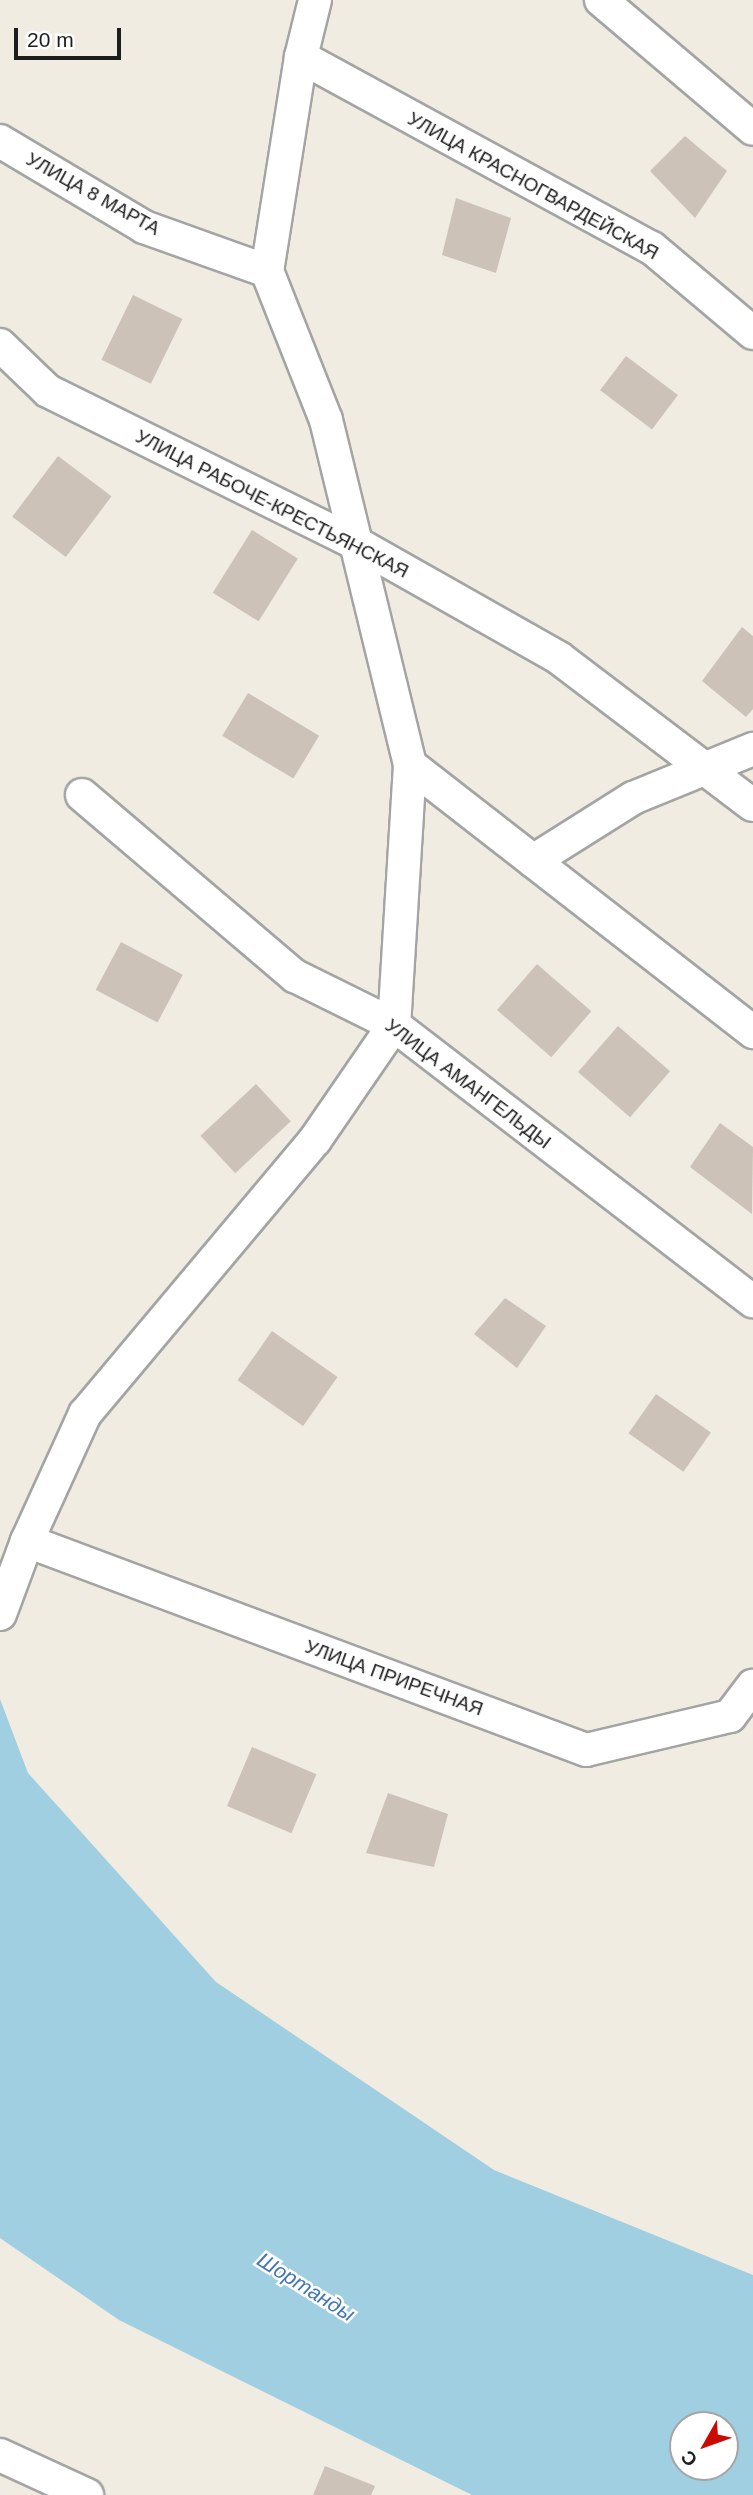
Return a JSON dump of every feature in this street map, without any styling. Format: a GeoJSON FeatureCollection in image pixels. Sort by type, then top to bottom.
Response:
{"type":"FeatureCollection","features":[{"type":"Feature","properties":{"kind":"street"},"geometry":{"type":"LineString","coordinates":[[0,1614],[27,1541],[85,1414],[315,1140],[394,1025],[410,765],[326,420],[267,271],[301,57],[315,0]]}},
{"type":"Feature","properties":{"kind":"street"},"geometry":{"type":"LineString","coordinates":[[601,0],[753,129]]}},
{"type":"Feature","properties":{"kind":"street","name":"УЛИЦА КРАСНОГВАРДЕЙСКАЯ"},"geometry":{"type":"LineString","coordinates":[[301,57],[652,248],[753,333]]}},
{"type":"Feature","properties":{"kind":"street","name":"УЛИЦА 8 МАРТА"},"geometry":{"type":"LineString","coordinates":[[0,141],[144,227],[267,271]]}},
{"type":"Feature","properties":{"kind":"street","name":"УЛИЦА РАБОЧЕ-КРЕСТЬЯНСКАЯ"},"geometry":{"type":"LineString","coordinates":[[0,345],[48,391],[356,543],[559,658],[753,805]]}},
{"type":"Feature","properties":{"kind":"street"},"geometry":{"type":"LineString","coordinates":[[533,861],[633,798],[753,749]]}},
{"type":"Feature","properties":{"kind":"street"},"geometry":{"type":"LineString","coordinates":[[410,765],[753,1032]]}},
{"type":"Feature","properties":{"kind":"street","name":"УЛИЦА АМАНГЕЛЬДЫ"},"geometry":{"type":"LineString","coordinates":[[82,795],[295,976],[394,1025],[753,1301]]}},
{"type":"Feature","properties":{"kind":"street","name":"УЛИЦА ПРИРЕЧНАЯ"},"geometry":{"type":"LineString","coordinates":[[27,1541],[586,1750],[730,1716],[753,1686]]}},
{"type":"Feature","properties":{"kind":"street"},"geometry":{"type":"LineString","coordinates":[[0,2455],[87,2495]]}},
{"type":"Feature","properties":{"kind":"water","name":"Шортанды"},"geometry":{"type":"Polygon","coordinates":[[[0,1699],[28,1773],[216,1982],[494,2170],[753,2275],[753,2495],[472,2495],[119,2320],[0,2238],[0,1699]]]}},
{"type":"Feature","properties":{"kind":"building"},"geometry":{"type":"Polygon","coordinates":[[[685,136],[727,171],[695,218],[650,171],[685,136]]]}},
{"type":"Feature","properties":{"kind":"building"},"geometry":{"type":"Polygon","coordinates":[[[456,198],[511,218],[496,273],[442,255],[456,198]]]}},
{"type":"Feature","properties":{"kind":"building"},"geometry":{"type":"Polygon","coordinates":[[[133,295],[182,319],[151,384],[101,360],[133,295]]]}},
{"type":"Feature","properties":{"kind":"building"},"geometry":{"type":"Polygon","coordinates":[[[626,356],[678,395],[652,429],[600,390],[626,356]]]}},
{"type":"Feature","properties":{"kind":"building"},"geometry":{"type":"Polygon","coordinates":[[[58,456],[112,496],[66,557],[12,517],[58,456]]]}},
{"type":"Feature","properties":{"kind":"building"},"geometry":{"type":"Polygon","coordinates":[[[252,530],[298,559],[259,621],[213,593],[252,530]]]}},
{"type":"Feature","properties":{"kind":"building"},"geometry":{"type":"Polygon","coordinates":[[[742,627],[753,636],[753,709],[746,717],[702,681],[742,627]]]}},
{"type":"Feature","properties":{"kind":"building"},"geometry":{"type":"Polygon","coordinates":[[[248,693],[319,736],[293,779],[222,736],[248,693]]]}},
{"type":"Feature","properties":{"kind":"building"},"geometry":{"type":"Polygon","coordinates":[[[121,942],[183,975],[157,1023],[96,990],[121,942]]]}},
{"type":"Feature","properties":{"kind":"building"},"geometry":{"type":"Polygon","coordinates":[[[537,964],[591,1011],[551,1057],[497,1010],[537,964]]]}},
{"type":"Feature","properties":{"kind":"building"},"geometry":{"type":"Polygon","coordinates":[[[618,1026],[670,1071],[630,1117],[578,1072],[618,1026]]]}},
{"type":"Feature","properties":{"kind":"building"},"geometry":{"type":"Polygon","coordinates":[[[256,1084],[291,1121],[235,1173],[200,1136],[256,1084]]]}},
{"type":"Feature","properties":{"kind":"building"},"geometry":{"type":"Polygon","coordinates":[[[720,1123],[753,1147],[752,1214],[690,1167],[720,1123]]]}},
{"type":"Feature","properties":{"kind":"building"},"geometry":{"type":"Polygon","coordinates":[[[505,1298],[546,1326],[517,1368],[474,1334],[505,1298]]]}},
{"type":"Feature","properties":{"kind":"building"},"geometry":{"type":"Polygon","coordinates":[[[272,1331],[338,1377],[303,1426],[238,1380],[272,1331]]]}},
{"type":"Feature","properties":{"kind":"building"},"geometry":{"type":"Polygon","coordinates":[[[656,1394],[711,1432],[683,1472],[628,1433],[656,1394]]]}},
{"type":"Feature","properties":{"kind":"building"},"geometry":{"type":"Polygon","coordinates":[[[252,1747],[316,1774],[291,1833],[227,1806],[252,1747]]]}},
{"type":"Feature","properties":{"kind":"building"},"geometry":{"type":"Polygon","coordinates":[[[388,1793],[448,1814],[434,1867],[366,1853],[388,1793]]]}},
{"type":"Feature","properties":{"kind":"building"},"geometry":{"type":"Polygon","coordinates":[[[325,2466],[375,2486],[371,2495],[313,2495],[325,2466]]]}}]}
